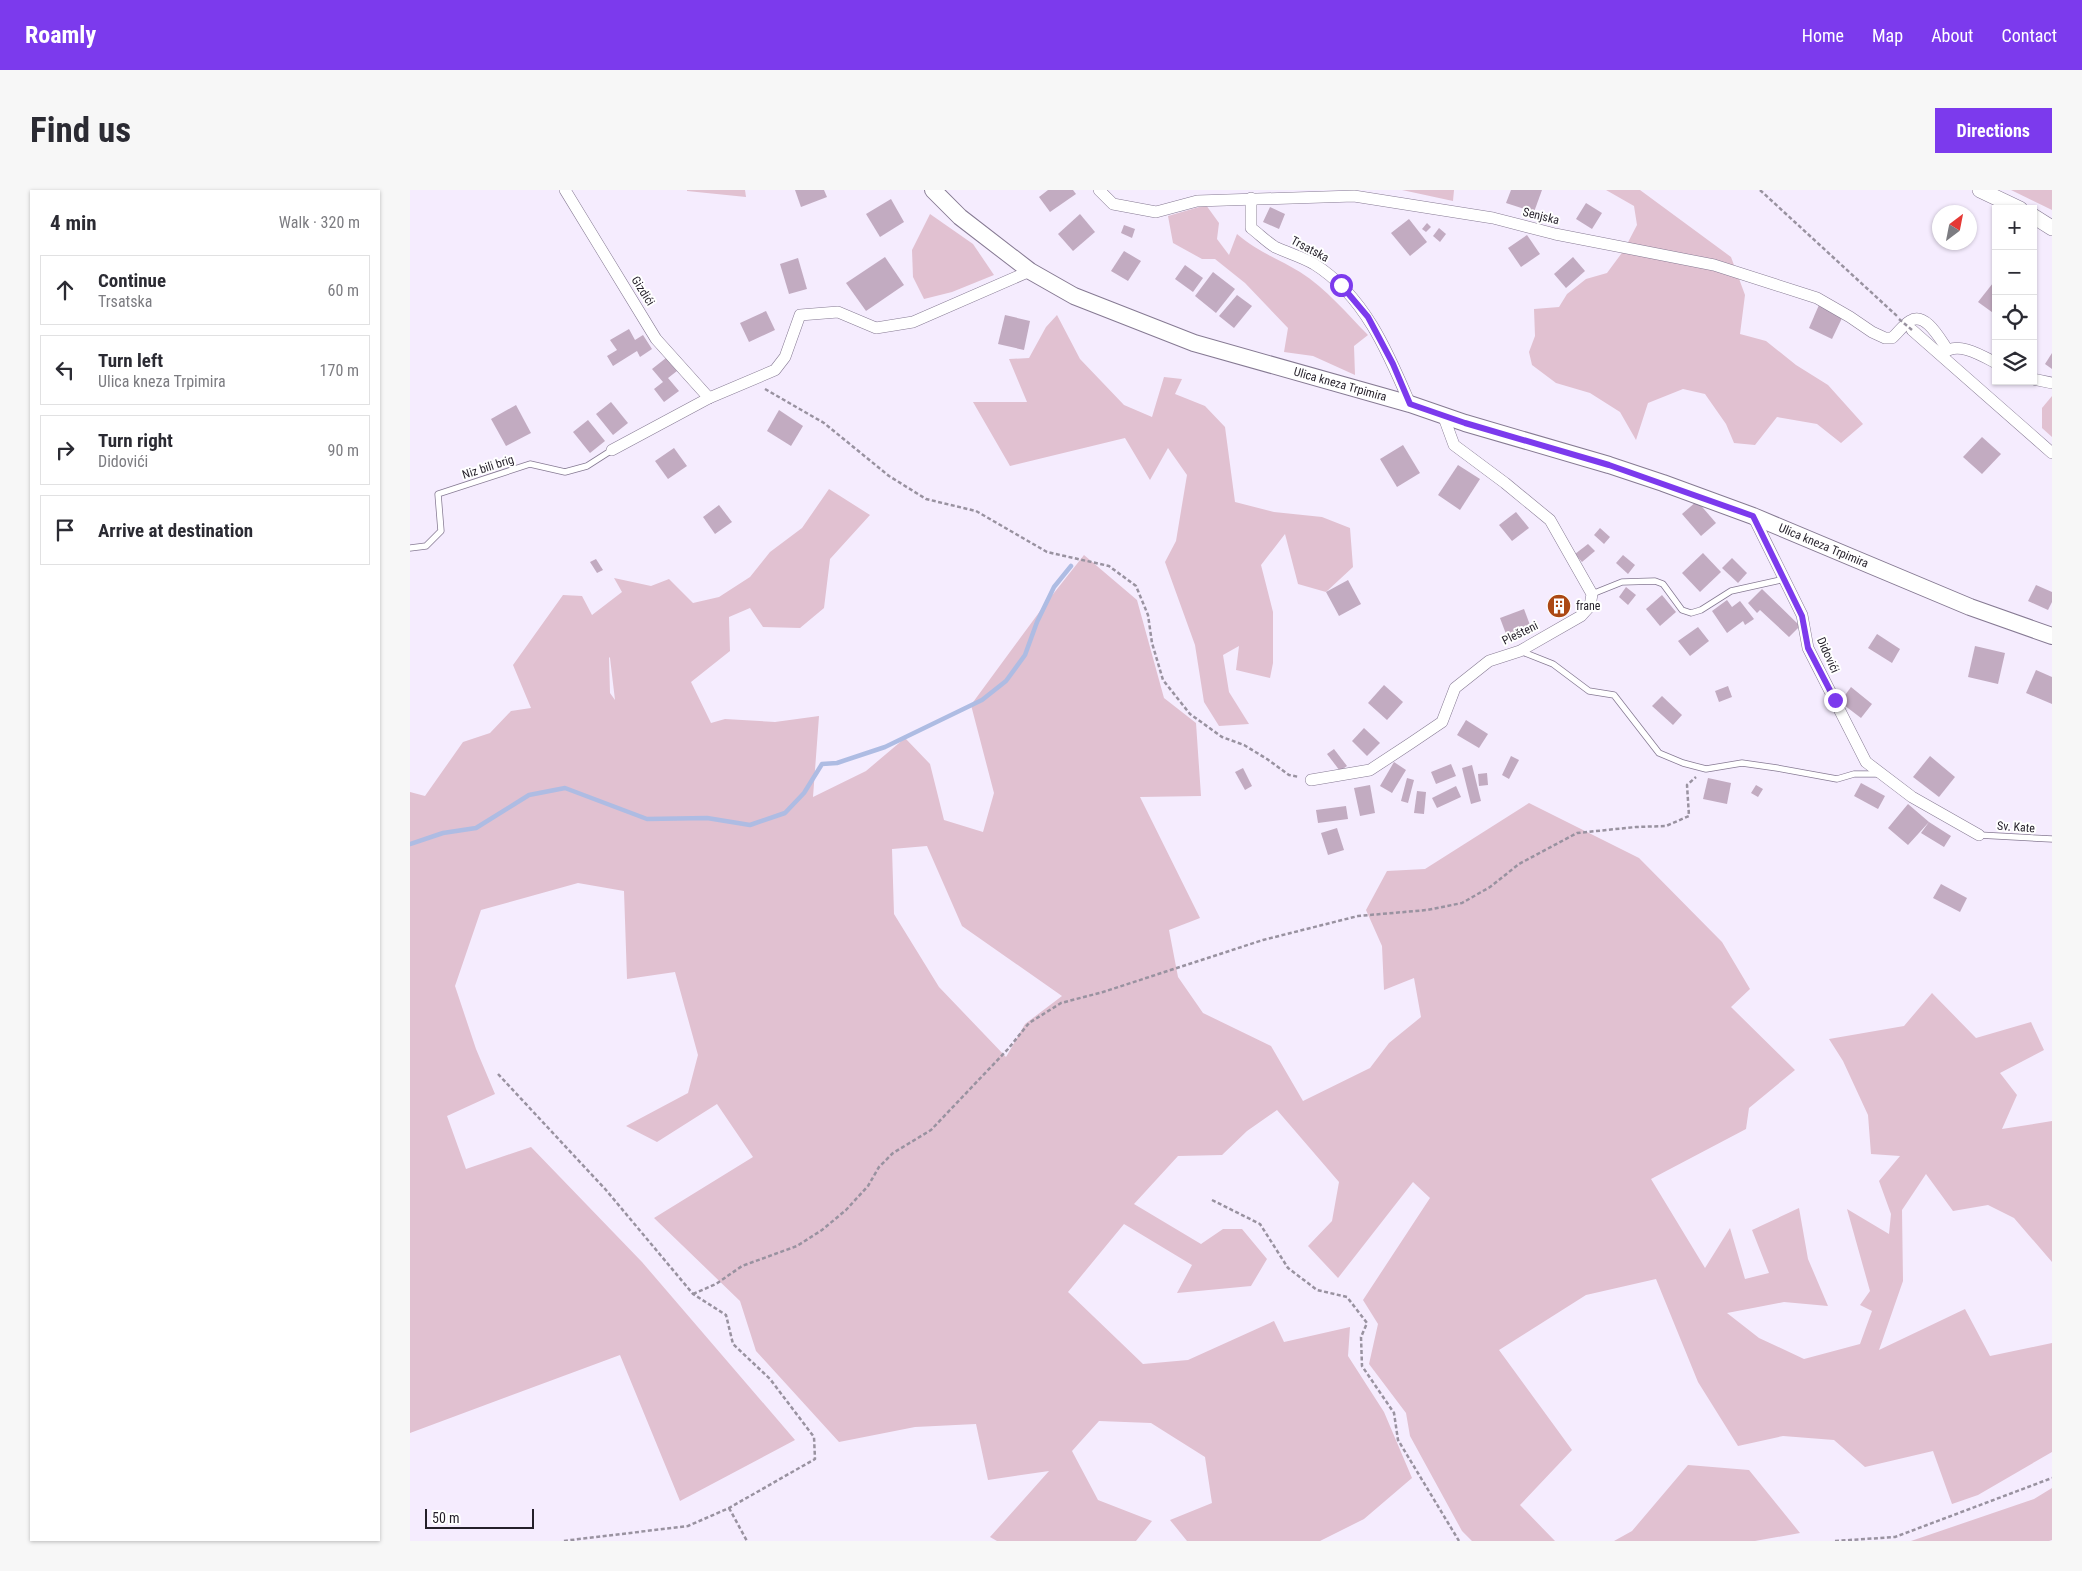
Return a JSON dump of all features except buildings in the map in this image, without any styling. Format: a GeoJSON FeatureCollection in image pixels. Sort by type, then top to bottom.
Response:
{"type":"FeatureCollection","features":[{"type":"Feature","properties":{"kind":"main road","name":"Ulica kneza Trpimira"},"geometry":{"type":"LineString","coordinates":[[933,190],[960,217],[1030,271],[1074,296],[1194,343],[1410,404],[1609,465],[1753,516],[1970,607],[2052,636]]}},
{"type":"Feature","properties":{"kind":"street","name":"Gizdići"},"geometry":{"type":"LineString","coordinates":[[566,190],[656,339],[710,398]]}},
{"type":"Feature","properties":{"kind":"street","name":"Senjska"},"geometry":{"type":"LineString","coordinates":[[1099,190],[1113,204],[1156,212],[1197,201],[1354,196],[1493,218],[1555,234],[1714,265],[1816,298],[1885,338],[1892,338],[1910,321],[1917,319],[1925,321],[1944,352]]}},
{"type":"Feature","properties":{"kind":"street"},"geometry":{"type":"LineString","coordinates":[[1980,190],[2012,205]]}},
{"type":"Feature","properties":{"kind":"street","name":"Trsatska"},"geometry":{"type":"LineString","coordinates":[[1251,198],[1251,228],[1274,246],[1313,264],[1341,285],[1368,317],[1393,364],[1410,404]]}},
{"type":"Feature","properties":{"kind":"street"},"geometry":{"type":"LineString","coordinates":[[2037,219],[2052,228]]}},
{"type":"Feature","properties":{"kind":"street"},"geometry":{"type":"LineString","coordinates":[[612,450],[710,398],[775,370],[785,357],[800,315],[838,312],[876,328],[913,322],[1030,271]]}},
{"type":"Feature","properties":{"kind":"street"},"geometry":{"type":"LineString","coordinates":[[1912,330],[1944,352],[2052,453]]}},
{"type":"Feature","properties":{"kind":"street"},"geometry":{"type":"LineString","coordinates":[[1944,352],[1957,347],[1992,361]]}},
{"type":"Feature","properties":{"kind":"street"},"geometry":{"type":"LineString","coordinates":[[2037,380],[2052,383]]}},
{"type":"Feature","properties":{"kind":"street"},"geometry":{"type":"LineString","coordinates":[[1443,415],[1454,444],[1505,482],[1550,520],[1592,594]]}},
{"type":"Feature","properties":{"kind":"street","name":"Didovići"},"geometry":{"type":"LineString","coordinates":[[1753,516],[1802,616],[1808,648],[1866,762],[1912,797],[1980,835]]}},
{"type":"Feature","properties":{"kind":"street","name":"Plešteni"},"geometry":{"type":"LineString","coordinates":[[1311,780],[1370,770],[1442,722],[1454,688],[1489,661],[1520,651],[1581,616],[1590,606],[1592,594]]}},
{"type":"Feature","properties":{"kind":"lane","name":"Niz bili brig"},"geometry":{"type":"LineString","coordinates":[[410,548],[426,546],[441,531],[438,494],[530,464],[565,472],[587,466],[612,450]]}},
{"type":"Feature","properties":{"kind":"lane"},"geometry":{"type":"LineString","coordinates":[[1592,594],[1622,582],[1654,581],[1663,584],[1682,610],[1691,613],[1702,610],[1731,591],[1785,579]]}},
{"type":"Feature","properties":{"kind":"lane"},"geometry":{"type":"LineString","coordinates":[[1520,651],[1553,664],[1589,691],[1614,695],[1659,753],[1683,764],[1706,769],[1742,763],[1837,779],[1854,774],[1882,774]]}},
{"type":"Feature","properties":{"kind":"lane","name":"Sv. Kate"},"geometry":{"type":"LineString","coordinates":[[1980,835],[2052,839]]}},
{"type":"Feature","properties":{"kind":"path"},"geometry":{"type":"LineString","coordinates":[[1760,190],[1912,330]]}},
{"type":"Feature","properties":{"kind":"path"},"geometry":{"type":"LineString","coordinates":[[751,380],[824,423],[889,476],[926,499],[976,511],[1047,552],[1108,566],[1136,586],[1148,615],[1152,643],[1163,680],[1190,714],[1222,737],[1244,745],[1289,775],[1311,780]]}},
{"type":"Feature","properties":{"kind":"path"},"geometry":{"type":"LineString","coordinates":[[693,1294],[716,1284],[742,1266],[797,1246],[822,1230],[846,1210],[868,1186],[879,1167],[893,1153],[932,1130],[1008,1049],[1029,1023],[1060,1003],[1103,992],[1263,940],[1358,916],[1397,911],[1427,910],[1462,903],[1490,887],[1519,864],[1578,833],[1666,826],[1689,816],[1686,785],[1706,769]]}},
{"type":"Feature","properties":{"kind":"path"},"geometry":{"type":"LineString","coordinates":[[498,1074],[606,1190],[693,1294],[726,1315],[733,1344],[770,1379],[814,1437],[815,1458],[728,1508],[688,1526],[564,1541]]}},
{"type":"Feature","properties":{"kind":"path"},"geometry":{"type":"LineString","coordinates":[[1212,1200],[1260,1224],[1288,1268],[1317,1290],[1347,1297],[1367,1323],[1362,1337],[1362,1366],[1394,1413],[1398,1440],[1459,1541]]}},
{"type":"Feature","properties":{"kind":"path"},"geometry":{"type":"LineString","coordinates":[[1835,1541],[1894,1537],[2052,1478]]}},
{"type":"Feature","properties":{"kind":"path"},"geometry":{"type":"LineString","coordinates":[[728,1508],[747,1541]]}},
{"type":"Feature","properties":{"kind":"shaded area"},"geometry":{"type":"Polygon","coordinates":[[[745,190],[746,197],[687,191],[745,190]]]}},
{"type":"Feature","properties":{"kind":"shaded area"},"geometry":{"type":"Polygon","coordinates":[[[1402,190],[1454,190],[1453,201],[1402,190]]]}},
{"type":"Feature","properties":{"kind":"shaded area"},"geometry":{"type":"Polygon","coordinates":[[[1606,190],[1640,190],[1731,257],[1745,295],[1740,334],[1766,341],[1796,365],[1828,385],[1863,424],[1841,443],[1817,424],[1777,417],[1755,445],[1734,443],[1726,424],[1705,394],[1683,389],[1648,403],[1636,440],[1620,412],[1590,393],[1556,383],[1532,365],[1529,352],[1535,336],[1534,309],[1559,307],[1567,294],[1586,279],[1607,273],[1624,250],[1637,225],[1634,206],[1606,190]]]}},
{"type":"Feature","properties":{"kind":"shaded area"},"geometry":{"type":"Polygon","coordinates":[[[2011,190],[2052,190],[2052,210],[2011,190]]]}},
{"type":"Feature","properties":{"kind":"shaded area"},"geometry":{"type":"Polygon","coordinates":[[[1206,205],[1219,223],[1217,239],[1229,255],[1237,234],[1260,250],[1310,278],[1368,335],[1354,346],[1355,375],[1313,356],[1284,352],[1288,328],[1245,283],[1215,259],[1202,259],[1173,243],[1168,216],[1206,205]]]}},
{"type":"Feature","properties":{"kind":"shaded area"},"geometry":{"type":"Polygon","coordinates":[[[930,214],[973,244],[994,275],[952,292],[924,299],[913,277],[912,250],[930,214]]]}},
{"type":"Feature","properties":{"kind":"shaded area"},"geometry":{"type":"Polygon","coordinates":[[[1057,315],[1080,359],[1124,405],[1152,417],[1164,377],[1182,379],[1175,394],[1205,406],[1225,427],[1235,502],[1274,512],[1322,517],[1350,528],[1353,567],[1326,592],[1298,584],[1285,534],[1261,565],[1273,612],[1273,663],[1270,678],[1236,670],[1239,646],[1223,655],[1229,692],[1249,724],[1219,726],[1204,702],[1195,645],[1165,562],[1176,541],[1187,475],[1168,448],[1150,480],[1125,438],[1010,466],[973,402],[1027,402],[1009,359],[1029,358],[1046,327],[1057,315]]]}},
{"type":"Feature","properties":{"kind":"shaded area"},"geometry":{"type":"Polygon","coordinates":[[[2052,396],[2052,437],[2042,428],[2042,408],[2052,396]]]}},
{"type":"Feature","properties":{"kind":"shaded area"},"geometry":{"type":"Polygon","coordinates":[[[829,489],[870,515],[830,559],[824,608],[800,628],[763,627],[750,608],[729,617],[730,651],[691,682],[711,723],[725,719],[775,722],[819,716],[813,797],[866,771],[905,738],[930,764],[944,820],[983,832],[994,793],[971,705],[1084,555],[1137,600],[1164,698],[1196,723],[1201,796],[1140,797],[1200,918],[1169,930],[1178,977],[1203,1013],[1271,1046],[1303,1101],[1370,1068],[1389,1043],[1421,1017],[1414,978],[1384,990],[1382,946],[1366,910],[1387,871],[1425,869],[1529,803],[1639,858],[1722,942],[1750,989],[1731,1007],[1795,1070],[1749,1108],[1746,1129],[1651,1179],[1705,1268],[1730,1228],[1745,1279],[1769,1273],[1752,1230],[1799,1208],[1808,1259],[1828,1306],[1784,1302],[1727,1313],[1759,1338],[1804,1359],[1860,1344],[1872,1311],[1860,1305],[1870,1291],[1847,1209],[1889,1234],[1891,1214],[1879,1181],[1900,1156],[1871,1154],[1868,1115],[1843,1061],[1829,1039],[1904,1026],[1932,993],[1976,1038],[2031,1022],[2044,1050],[2000,1073],[2017,1095],[2002,1129],[2052,1121],[2052,1262],[2014,1218],[1988,1205],[1953,1211],[1926,1174],[1902,1210],[1903,1281],[1879,1350],[1965,1309],[1990,1356],[2052,1343],[2052,1452],[1978,1495],[1952,1504],[1933,1451],[1865,1467],[1834,1440],[1783,1436],[1738,1446],[1698,1382],[1656,1279],[1586,1295],[1499,1350],[1572,1450],[1520,1505],[1555,1541],[1472,1541],[1462,1531],[1410,1436],[1406,1413],[1369,1364],[1378,1324],[1363,1300],[1430,1198],[1413,1182],[1338,1278],[1308,1246],[1332,1221],[1339,1182],[1277,1110],[1247,1131],[1222,1155],[1178,1156],[1134,1204],[1201,1244],[1223,1229],[1242,1229],[1267,1259],[1251,1286],[1177,1293],[1192,1265],[1124,1224],[1068,1292],[1143,1364],[1188,1360],[1274,1321],[1284,1342],[1350,1327],[1348,1356],[1384,1412],[1412,1478],[1364,1519],[1320,1541],[1187,1541],[1170,1520],[1212,1503],[1205,1457],[1151,1423],[1099,1421],[1072,1451],[1098,1500],[1152,1521],[1136,1541],[997,1541],[990,1537],[1049,1471],[988,1480],[976,1424],[915,1427],[839,1442],[756,1351],[740,1301],[654,1218],[753,1157],[717,1104],[657,1142],[626,1126],[688,1093],[698,1055],[675,972],[627,979],[624,891],[578,883],[481,910],[455,986],[476,1049],[495,1094],[447,1116],[466,1169],[531,1147],[642,1262],[795,1440],[680,1501],[620,1355],[410,1433],[410,792],[425,796],[463,742],[490,733],[511,711],[531,708],[513,665],[563,595],[582,596],[592,615],[622,592],[614,578],[651,586],[669,579],[693,603],[719,597],[750,577],[770,552],[802,528],[829,489]],[[610,658],[610,693],[615,700],[610,658]],[[927,846],[892,849],[894,914],[939,987],[1006,1057],[1025,1024],[1062,996],[962,926],[927,846]]]}},
{"type":"Feature","properties":{"kind":"shaded area"},"geometry":{"type":"Polygon","coordinates":[[[1688,1465],[1749,1470],[1800,1533],[1755,1541],[1614,1541],[1632,1531],[1688,1465]]]}},
{"type":"Feature","properties":{"kind":"shaded area"},"geometry":{"type":"Polygon","coordinates":[[[2052,1488],[2052,1540],[1911,1541],[2034,1499],[2052,1488]]]}},
{"type":"Feature","properties":{"kind":"waterway"},"geometry":{"type":"LineString","coordinates":[[410,844],[443,833],[476,828],[529,795],[565,788],[647,819],[707,818],[750,825],[785,813],[804,793],[822,764],[837,763],[885,747],[982,700],[1006,681],[1025,655],[1037,622],[1054,587],[1071,566]]}},
{"type":"Feature","properties":{"kind":"place","name":"frane"},"geometry":{"type":"Point","coordinates":[1559,606]}},
{"type":"Feature","properties":{"kind":"route"},"geometry":{"type":"LineString","coordinates":[[1341,285],[1368,317],[1393,364],[1410,404],[1465,423],[1609,465],[1753,516],[1802,616],[1808,648],[1835,700]]}}]}
